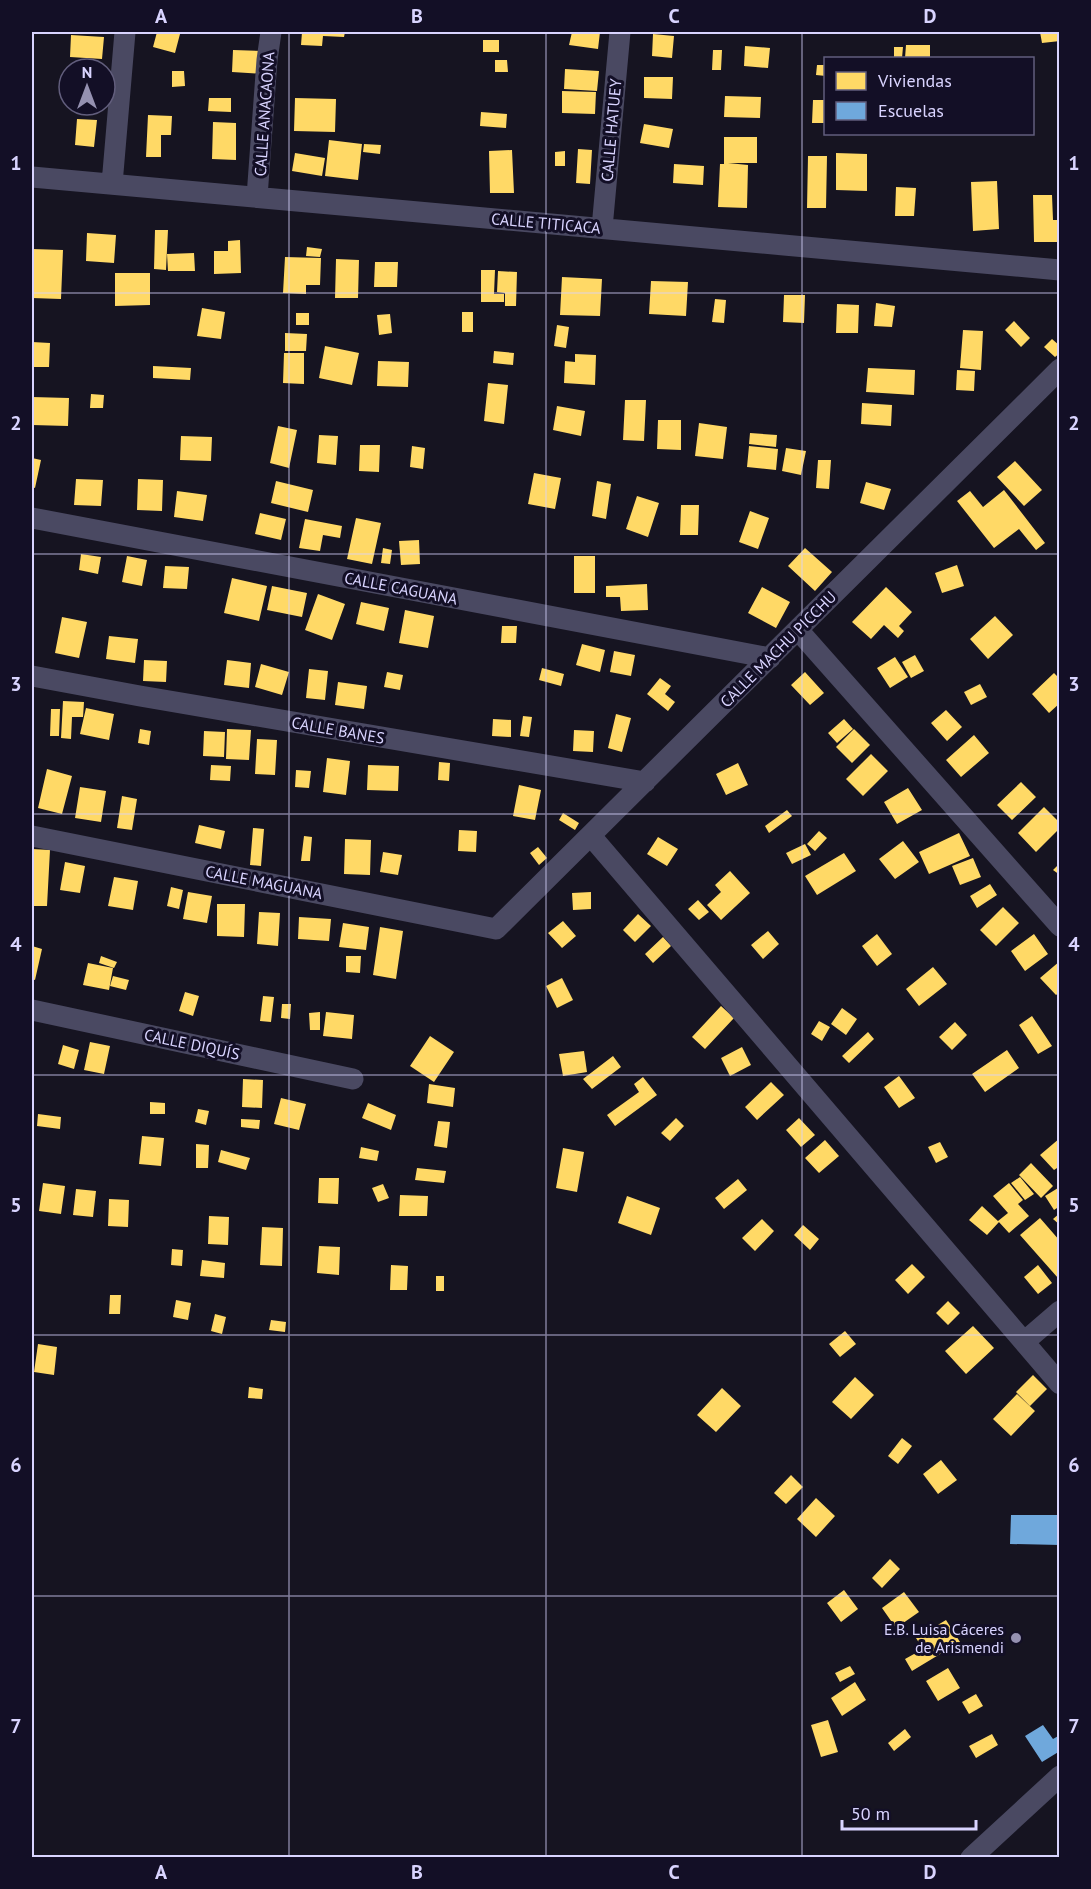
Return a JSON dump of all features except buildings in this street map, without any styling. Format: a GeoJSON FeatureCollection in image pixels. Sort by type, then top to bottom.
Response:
{"type":"FeatureCollection","features":[{"type":"Feature","properties":{"kind":"street"},"geometry":{"type":"LineString","coordinates":[[112,184],[125,32]]}},
{"type":"Feature","properties":{"kind":"street","name":"CALLE ANACAONA"},"geometry":{"type":"LineString","coordinates":[[257,197],[271,32]]}},
{"type":"Feature","properties":{"kind":"street","name":"CALLE HATUEY"},"geometry":{"type":"LineString","coordinates":[[602,228],[621,32]]}},
{"type":"Feature","properties":{"kind":"street","name":"CALLE TITICACA"},"geometry":{"type":"LineString","coordinates":[[32,177],[1059,270]]}},
{"type":"Feature","properties":{"kind":"street","name":"CALLE MACHU PICCHU"},"geometry":{"type":"LineString","coordinates":[[496,929],[1059,369]]}},
{"type":"Feature","properties":{"kind":"street","name":"CALLE CAGUANA"},"geometry":{"type":"LineString","coordinates":[[32,518],[770,658]]}},
{"type":"Feature","properties":{"kind":"street"},"geometry":{"type":"LineString","coordinates":[[798,630],[1059,926]]}},
{"type":"Feature","properties":{"kind":"street","name":"CALLE BANES"},"geometry":{"type":"LineString","coordinates":[[32,676],[645,782]]}},
{"type":"Feature","properties":{"kind":"street","name":"CALLE MAGUANA"},"geometry":{"type":"LineString","coordinates":[[32,836],[496,929]]}},
{"type":"Feature","properties":{"kind":"street"},"geometry":{"type":"LineString","coordinates":[[591,836],[1059,1384]]}},
{"type":"Feature","properties":{"kind":"street","name":"CALLE DIQUÍS"},"geometry":{"type":"LineString","coordinates":[[32,1010],[353,1079]]}},
{"type":"Feature","properties":{"kind":"street"},"geometry":{"type":"LineString","coordinates":[[1024,1342],[1059,1311]]}},
{"type":"Feature","properties":{"kind":"street"},"geometry":{"type":"LineString","coordinates":[[971,1857],[1059,1776]]}},
{"type":"Feature","properties":{"kind":"place","name":"E.B. Luisa Cáceres de Arismendi"},"geometry":{"type":"Point","coordinates":[1016,1638]}}]}
